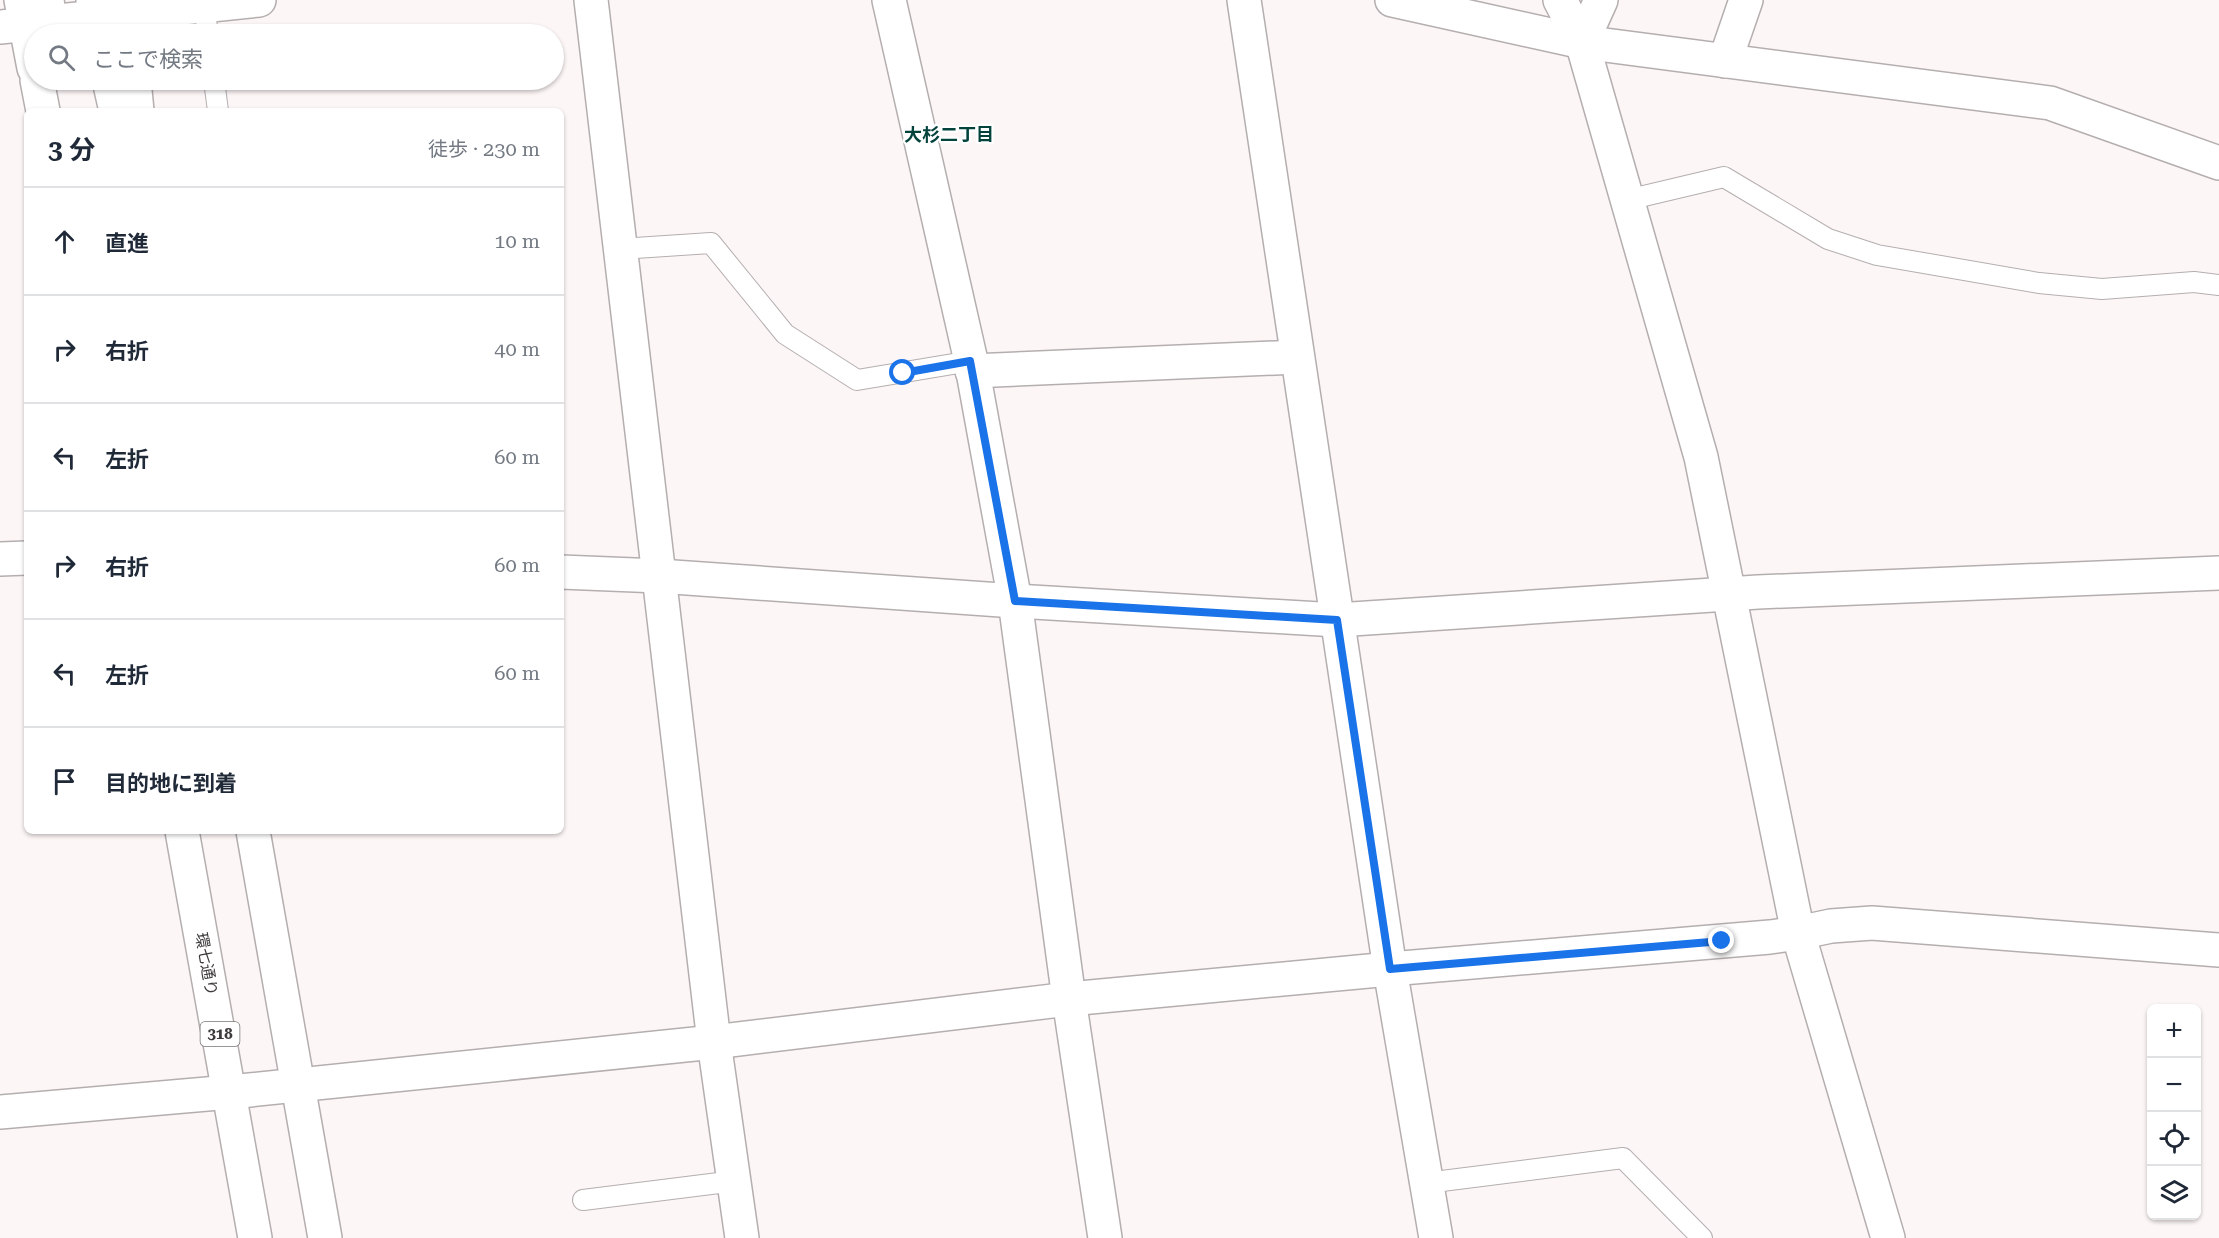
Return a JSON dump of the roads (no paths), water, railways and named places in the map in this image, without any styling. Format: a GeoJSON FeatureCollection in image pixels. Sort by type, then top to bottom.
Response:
{"type":"FeatureCollection","features":[{"type":"Feature","properties":{"kind":"street"},"geometry":{"type":"LineString","coordinates":[[33,18],[112,17],[197,12],[259,0]]}},
{"type":"Feature","properties":{"kind":"street"},"geometry":{"type":"LineString","coordinates":[[591,0],[714,1042],[742,1238]]}},
{"type":"Feature","properties":{"kind":"street"},"geometry":{"type":"LineString","coordinates":[[889,0],[971,366],[1015,601],[1069,999],[1105,1238]]}},
{"type":"Feature","properties":{"kind":"street"},"geometry":{"type":"LineString","coordinates":[[1244,0],[1390,969],[1436,1238]]}},
{"type":"Feature","properties":{"kind":"street"},"geometry":{"type":"LineString","coordinates":[[1392,0],[1582,42],[2050,103],[2218,158]]}},
{"type":"Feature","properties":{"kind":"street"},"geometry":{"type":"LineString","coordinates":[[1560,0],[1582,42],[1701,458],[1798,933],[1888,1238]]}},
{"type":"Feature","properties":{"kind":"street"},"geometry":{"type":"LineString","coordinates":[[1582,42],[1601,0]]}},
{"type":"Feature","properties":{"kind":"street"},"geometry":{"type":"LineString","coordinates":[[1725,61],[1746,0]]}},
{"type":"Feature","properties":{"kind":"street"},"geometry":{"type":"LineString","coordinates":[[39,90],[42,108]]}},
{"type":"Feature","properties":{"kind":"street"},"geometry":{"type":"LineString","coordinates":[[59,90],[62,108]]}},
{"type":"Feature","properties":{"kind":"street"},"geometry":{"type":"LineString","coordinates":[[111,90],[115,108]]}},
{"type":"Feature","properties":{"kind":"street"},"geometry":{"type":"LineString","coordinates":[[135,90],[137,108]]}},
{"type":"Feature","properties":{"kind":"street"},"geometry":{"type":"LineString","coordinates":[[971,366],[1298,357]]}},
{"type":"Feature","properties":{"kind":"street"},"geometry":{"type":"LineString","coordinates":[[0,558],[24,558]]}},
{"type":"Feature","properties":{"kind":"street"},"geometry":{"type":"LineString","coordinates":[[564,572],[659,576],[1015,601],[1337,620],[1729,593],[2219,573]]}},
{"type":"Feature","properties":{"kind":"street","name":"環七通り"},"geometry":{"type":"LineString","coordinates":[[183,834],[255,1238]]}},
{"type":"Feature","properties":{"kind":"street"},"geometry":{"type":"LineString","coordinates":[[254,834],[325,1238]]}},
{"type":"Feature","properties":{"kind":"street"},"geometry":{"type":"LineString","coordinates":[[0,1112],[298,1086],[714,1042],[1069,999],[1798,933],[1832,926],[1872,922],[2219,950]]}},
{"type":"Feature","properties":{"kind":"lane"},"geometry":{"type":"LineString","coordinates":[[215,90],[218,108]]}},
{"type":"Feature","properties":{"kind":"lane"},"geometry":{"type":"LineString","coordinates":[[1627,200],[1724,177],[1828,239],[1877,255],[2038,283],[2102,290],[2194,282],[2219,285]]}},
{"type":"Feature","properties":{"kind":"lane"},"geometry":{"type":"LineString","coordinates":[[620,249],[711,243],[785,333],[857,380],[971,366]]}},
{"type":"Feature","properties":{"kind":"lane"},"geometry":{"type":"LineString","coordinates":[[1426,1183],[1623,1158],[1702,1238]]}},
{"type":"Feature","properties":{"kind":"lane"},"geometry":{"type":"LineString","coordinates":[[583,1200],[735,1181]]}},
{"type":"Feature","properties":{"kind":"district","name":"大杉二丁目"},"geometry":{"type":"Point","coordinates":[949,135]}}]}
